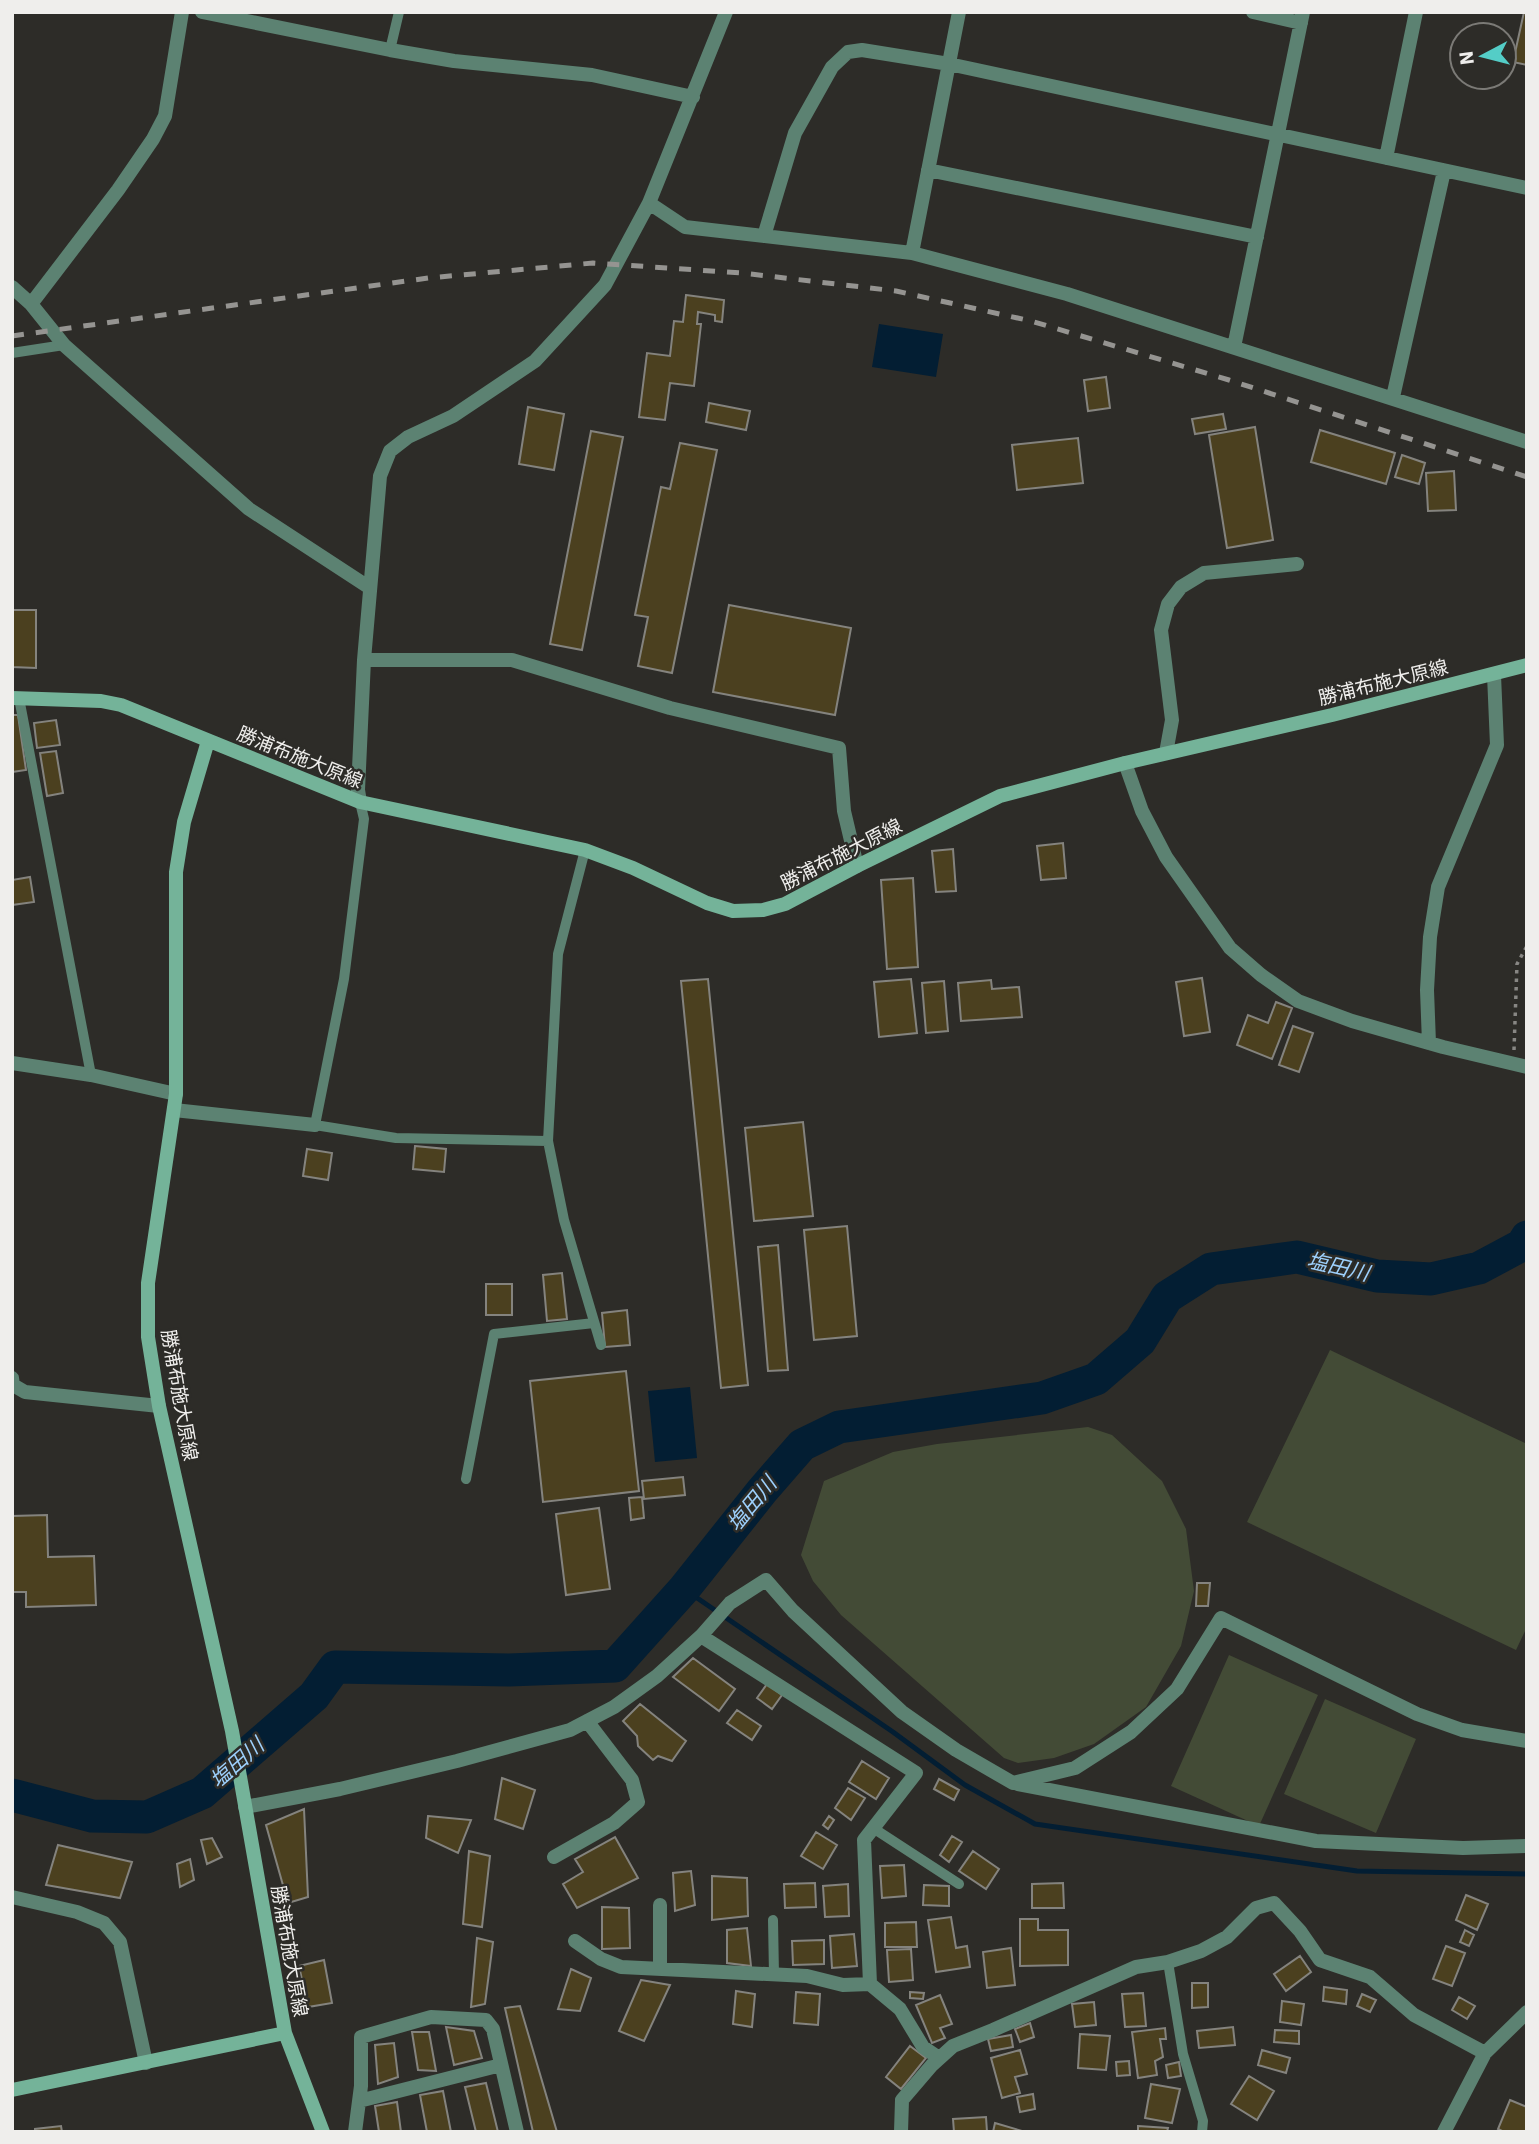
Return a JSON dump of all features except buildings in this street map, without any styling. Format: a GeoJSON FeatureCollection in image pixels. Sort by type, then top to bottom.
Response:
{"type":"FeatureCollection","features":[{"type":"Feature","properties":{"kind":"main road","name":"勝浦布施大原線"},"geometry":{"type":"LineString","coordinates":[[323,2132],[285,2033],[232,1731],[159,1406],[148,1337],[148,1283],[176,1094],[176,872],[184,822],[208,741],[360,802],[585,850],[633,868],[708,903],[733,911],[763,910],[785,904],[1000,796],[1527,665]]}},
{"type":"Feature","properties":{"kind":"main road"},"geometry":{"type":"LineString","coordinates":[[16,698],[101,701],[121,705],[208,741]]}},
{"type":"Feature","properties":{"kind":"main road"},"geometry":{"type":"LineString","coordinates":[[12,2090],[285,2033]]}},
{"type":"Feature","properties":{"kind":"street"},"geometry":{"type":"LineString","coordinates":[[31,304],[118,190],[153,139],[165,116],[182,12]]}},
{"type":"Feature","properties":{"kind":"street"},"geometry":{"type":"LineString","coordinates":[[202,12],[390,50],[454,61],[592,75],[693,97]]}},
{"type":"Feature","properties":{"kind":"street"},"geometry":{"type":"LineString","coordinates":[[360,802],[358,790],[364,660],[370,588],[380,476],[390,451],[408,437],[453,416],[535,361],[605,285],[649,203],[726,12]]}},
{"type":"Feature","properties":{"kind":"street"},"geometry":{"type":"LineString","coordinates":[[912,253],[959,12]]}},
{"type":"Feature","properties":{"kind":"street"},"geometry":{"type":"LineString","coordinates":[[1234,347],[1302,18],[1253,12]]}},
{"type":"Feature","properties":{"kind":"street"},"geometry":{"type":"LineString","coordinates":[[1386,158],[1416,12]]}},
{"type":"Feature","properties":{"kind":"street"},"geometry":{"type":"LineString","coordinates":[[764,236],[795,133],[832,67],[848,52],[862,50],[949,64],[1527,188]]}},
{"type":"Feature","properties":{"kind":"street"},"geometry":{"type":"LineString","coordinates":[[928,170],[1257,237]]}},
{"type":"Feature","properties":{"kind":"street"},"geometry":{"type":"LineString","coordinates":[[1393,397],[1444,171]]}},
{"type":"Feature","properties":{"kind":"street"},"geometry":{"type":"LineString","coordinates":[[649,203],[685,227],[912,253],[1067,294],[1527,442]]}},
{"type":"Feature","properties":{"kind":"street"},"geometry":{"type":"LineString","coordinates":[[12,287],[31,304],[64,345],[249,509],[370,588]]}},
{"type":"Feature","properties":{"kind":"street"},"geometry":{"type":"LineString","coordinates":[[1166,754],[1172,720],[1161,630],[1168,604],[1181,587],[1204,573],[1297,564]]}},
{"type":"Feature","properties":{"kind":"street"},"geometry":{"type":"LineString","coordinates":[[364,660],[512,660],[670,708],[839,748],[844,811],[858,866]]}},
{"type":"Feature","properties":{"kind":"street"},"geometry":{"type":"LineString","coordinates":[[1429,1043],[1427,990],[1430,937],[1438,887],[1497,745],[1494,675]]}},
{"type":"Feature","properties":{"kind":"street"},"geometry":{"type":"LineString","coordinates":[[1125,763],[1142,811],[1166,857],[1230,948],[1261,975],[1298,1001],[1352,1021],[1429,1043],[1520,1064]]}},
{"type":"Feature","properties":{"kind":"street"},"geometry":{"type":"LineString","coordinates":[[12,1063],[91,1075],[176,1094]]}},
{"type":"Feature","properties":{"kind":"street"},"geometry":{"type":"LineString","coordinates":[[174,1110],[315,1125]]}},
{"type":"Feature","properties":{"kind":"street"},"geometry":{"type":"LineString","coordinates":[[12,1378],[13,1385],[25,1392],[159,1406]]}},
{"type":"Feature","properties":{"kind":"street"},"geometry":{"type":"LineString","coordinates":[[245,1800],[340,1789],[570,1730],[614,1707],[657,1676],[701,1636],[726,1607],[766,1580],[793,1611],[902,1712],[956,1751],[1013,1783],[1315,1841],[1463,1848],[1527,1846]]}},
{"type":"Feature","properties":{"kind":"street"},"geometry":{"type":"LineString","coordinates":[[1013,1783],[1075,1768],[1131,1731],[1177,1689],[1221,1618],[1417,1714],[1462,1730],[1527,1741]]}},
{"type":"Feature","properties":{"kind":"street"},"geometry":{"type":"LineString","coordinates":[[701,1636],[916,1773],[864,1840],[870,1984]]}},
{"type":"Feature","properties":{"kind":"street"},"geometry":{"type":"LineString","coordinates":[[554,1857],[614,1823],[638,1802],[632,1780],[587,1721]]}},
{"type":"Feature","properties":{"kind":"street"},"geometry":{"type":"LineString","coordinates":[[12,1897],[77,1912],[104,1923],[120,1942],[146,2063]]}},
{"type":"Feature","properties":{"kind":"street"},"geometry":{"type":"LineString","coordinates":[[901,2132],[902,2100],[953,2046],[1136,1967],[1168,1962],[1201,1951],[1227,1937],[1256,1908],[1274,1903],[1300,1931],[1320,1960],[1370,1977],[1414,2015],[1485,2053]]}},
{"type":"Feature","properties":{"kind":"street"},"geometry":{"type":"LineString","coordinates":[[660,1905],[660,1969]]}},
{"type":"Feature","properties":{"kind":"street"},"geometry":{"type":"LineString","coordinates":[[575,1941],[601,1959],[621,1968],[807,1976],[844,1985],[870,1984],[900,2009],[923,2047],[939,2058]]}},
{"type":"Feature","properties":{"kind":"street"},"geometry":{"type":"LineString","coordinates":[[1444,2132],[1485,2053],[1527,2012]]}},
{"type":"Feature","properties":{"kind":"street"},"geometry":{"type":"LineString","coordinates":[[355,2132],[361,2037],[430,2017],[486,2020],[493,2029],[516,2132]]}},
{"type":"Feature","properties":{"kind":"street"},"geometry":{"type":"LineString","coordinates":[[359,2101],[501,2065]]}},
{"type":"Feature","properties":{"kind":"lane"},"geometry":{"type":"LineString","coordinates":[[390,50],[399,12]]}},
{"type":"Feature","properties":{"kind":"lane"},"geometry":{"type":"LineString","coordinates":[[12,353],[64,345]]}},
{"type":"Feature","properties":{"kind":"lane"},"geometry":{"type":"LineString","coordinates":[[16,698],[91,1075]]}},
{"type":"Feature","properties":{"kind":"lane"},"geometry":{"type":"LineString","coordinates":[[360,802],[363,819],[344,979],[315,1125],[396,1138],[548,1141]]}},
{"type":"Feature","properties":{"kind":"lane"},"geometry":{"type":"LineString","coordinates":[[585,850],[558,954],[548,1141],[564,1220],[601,1345]]}},
{"type":"Feature","properties":{"kind":"lane"},"geometry":{"type":"LineString","coordinates":[[466,1479],[494,1334],[594,1323]]}},
{"type":"Feature","properties":{"kind":"lane"},"geometry":{"type":"LineString","coordinates":[[873,1828],[959,1884]]}},
{"type":"Feature","properties":{"kind":"lane"},"geometry":{"type":"LineString","coordinates":[[773,1920],[774,1975]]}},
{"type":"Feature","properties":{"kind":"lane"},"geometry":{"type":"LineString","coordinates":[[1168,1962],[1183,2054],[1203,2121],[1202,2132]]}},
{"type":"Feature","properties":{"kind":"path"},"geometry":{"type":"LineString","coordinates":[[1520,1064],[1517,964],[1527,946]]}},
{"type":"Feature","properties":{"kind":"green space"},"geometry":{"type":"Polygon","coordinates":[[[1330,1350],[1527,1444],[1527,1627],[1516,1650],[1247,1522],[1330,1350]]]}},
{"type":"Feature","properties":{"kind":"green space"},"geometry":{"type":"Polygon","coordinates":[[[1088,1427],[1112,1435],[1162,1481],[1186,1529],[1194,1591],[1181,1646],[1146,1707],[1094,1744],[1054,1758],[1018,1763],[1004,1758],[841,1615],[813,1581],[801,1555],[824,1481],[893,1452],[937,1444],[1088,1427]]]}},
{"type":"Feature","properties":{"kind":"green space"},"geometry":{"type":"Polygon","coordinates":[[[1229,1655],[1318,1695],[1259,1826],[1171,1786],[1229,1655]]]}},
{"type":"Feature","properties":{"kind":"green space"},"geometry":{"type":"Polygon","coordinates":[[[1325,1699],[1416,1739],[1376,1833],[1284,1794],[1325,1699]]]}},
{"type":"Feature","properties":{"kind":"water"},"geometry":{"type":"Polygon","coordinates":[[[879,324],[943,334],[936,377],[872,367],[879,324]]]}},
{"type":"Feature","properties":{"kind":"water"},"geometry":{"type":"Polygon","coordinates":[[[690,1387],[697,1458],[655,1462],[648,1391],[690,1387]]]}},
{"type":"Feature","properties":{"kind":"waterway","name":"塩田川"},"geometry":{"type":"LineString","coordinates":[[12,1795],[92,1816],[147,1817],[202,1793],[314,1696],[335,1667],[509,1670],[615,1666],[684,1589],[802,1445],[839,1427],[1042,1398],[1096,1379],[1140,1341],[1167,1297],[1211,1269],[1297,1257],[1377,1276],[1431,1279],[1479,1268],[1522,1245],[1527,1237]]}},
{"type":"Feature","properties":{"kind":"waterway"},"geometry":{"type":"LineString","coordinates":[[684,1589],[893,1732],[965,1785],[1035,1824],[1357,1871],[1527,1874]]}},
{"type":"Feature","properties":{"kind":"railway"},"geometry":{"type":"LineString","coordinates":[[12,336],[428,278],[593,263],[742,273],[896,291],[1031,321],[1229,380],[1527,477]]}}]}
